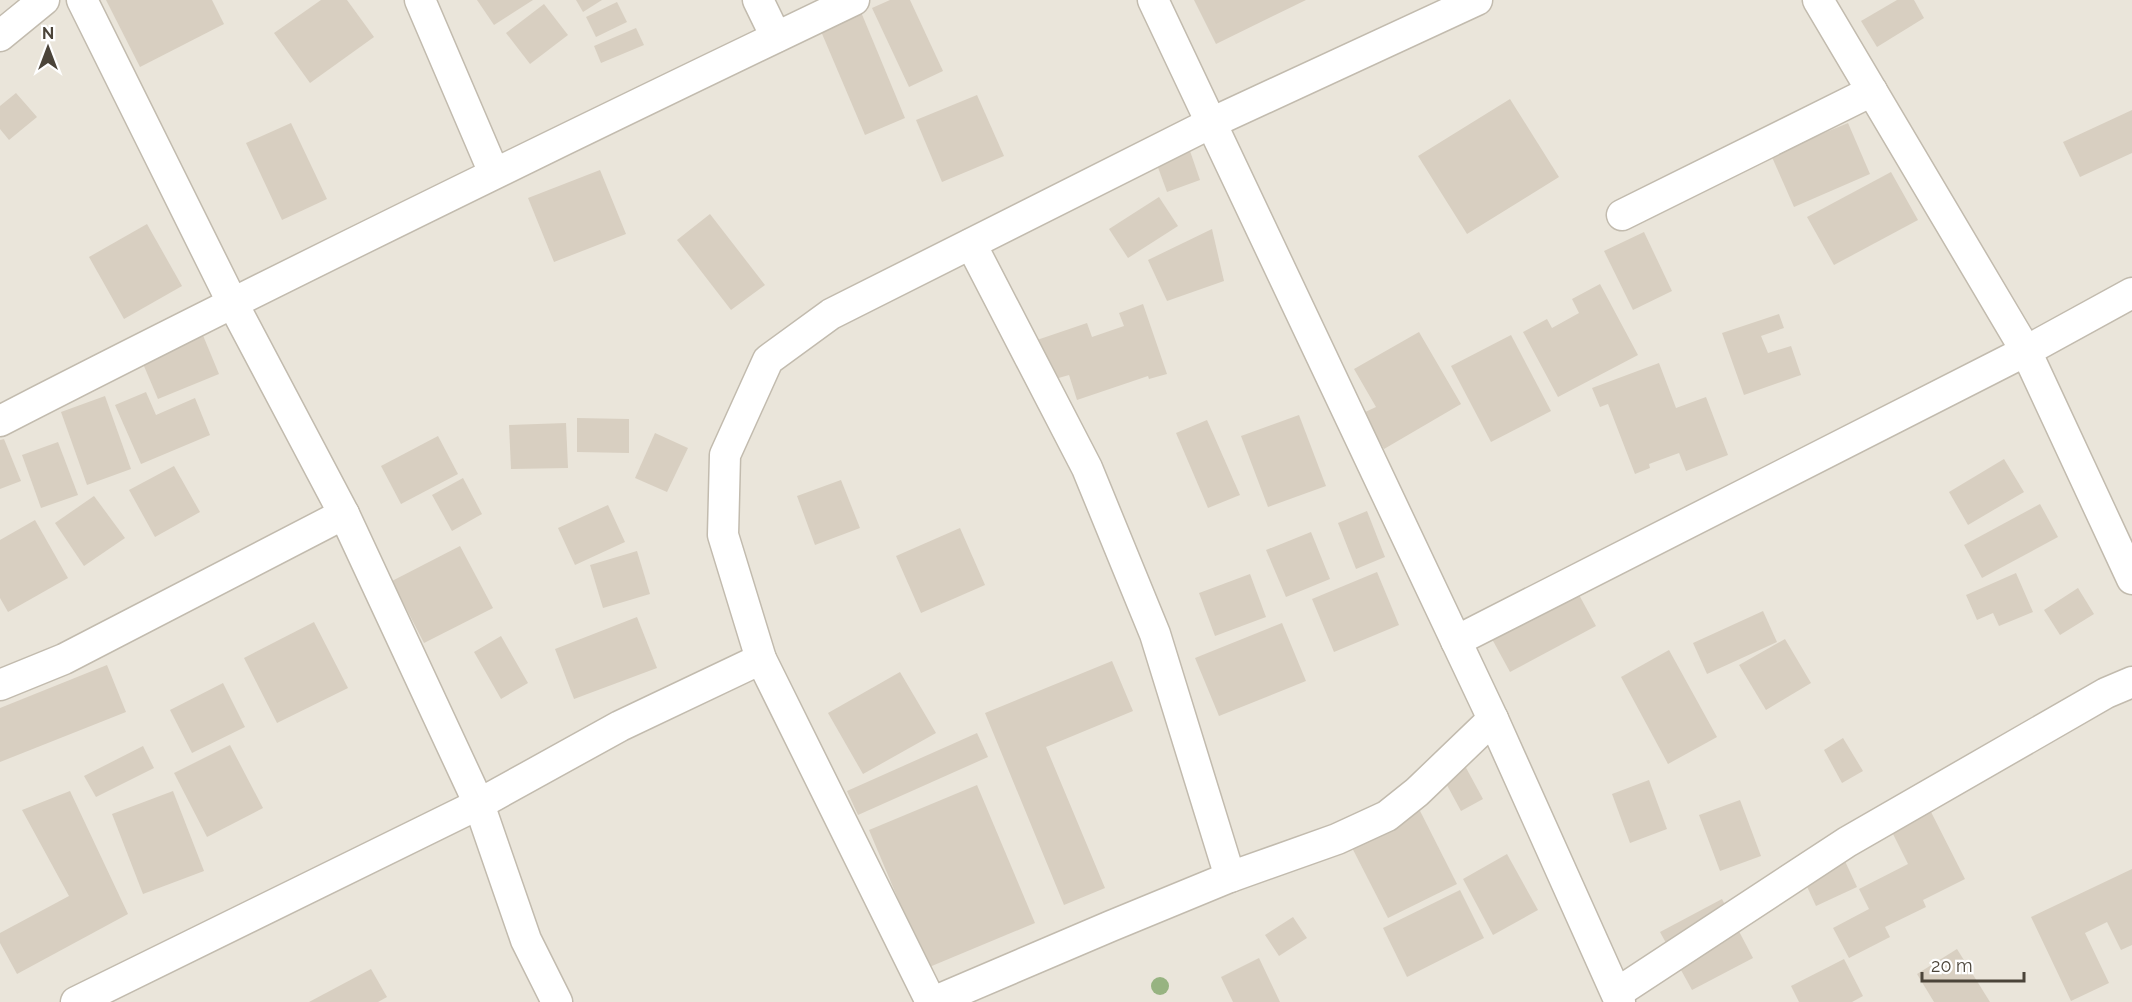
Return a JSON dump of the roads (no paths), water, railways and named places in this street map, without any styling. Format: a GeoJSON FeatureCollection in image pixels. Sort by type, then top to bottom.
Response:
{"type":"FeatureCollection","features":[{"type":"Feature","properties":{"kind":"street"},"geometry":{"type":"LineString","coordinates":[[0,36],[44,0]]}},
{"type":"Feature","properties":{"kind":"street"},"geometry":{"type":"LineString","coordinates":[[82,0],[232,302],[344,514],[479,804],[526,940],[557,1002]]}},
{"type":"Feature","properties":{"kind":"street"},"geometry":{"type":"LineString","coordinates":[[420,0],[494,173]]}},
{"type":"Feature","properties":{"kind":"street"},"geometry":{"type":"LineString","coordinates":[[758,0],[776,37]]}},
{"type":"Feature","properties":{"kind":"street"},"geometry":{"type":"LineString","coordinates":[[0,422],[232,302],[854,0]]}},
{"type":"Feature","properties":{"kind":"street"},"geometry":{"type":"LineString","coordinates":[[1153,0],[1493,719],[1618,998],[1847,842],[2106,693],[2132,682]]}},
{"type":"Feature","properties":{"kind":"street"},"geometry":{"type":"LineString","coordinates":[[1477,0],[1211,123],[831,314],[768,360],[725,455],[723,535],[761,659],[932,1002],[1230,877],[1337,839],[1386,816],[1418,792],[1493,719]]}},
{"type":"Feature","properties":{"kind":"street"},"geometry":{"type":"LineString","coordinates":[[1818,0],[2026,351],[2132,579]]}},
{"type":"Feature","properties":{"kind":"street"},"geometry":{"type":"LineString","coordinates":[[1622,215],[1872,91]]}},
{"type":"Feature","properties":{"kind":"street"},"geometry":{"type":"LineString","coordinates":[[971,244],[1087,468],[1150,623],[1230,877]]}},
{"type":"Feature","properties":{"kind":"street"},"geometry":{"type":"LineString","coordinates":[[1456,641],[2026,351],[2132,293]]}},
{"type":"Feature","properties":{"kind":"street"},"geometry":{"type":"LineString","coordinates":[[0,685],[74,654],[344,514]]}},
{"type":"Feature","properties":{"kind":"street"},"geometry":{"type":"LineString","coordinates":[[76,1002],[479,804],[620,726],[761,659]]}}]}
